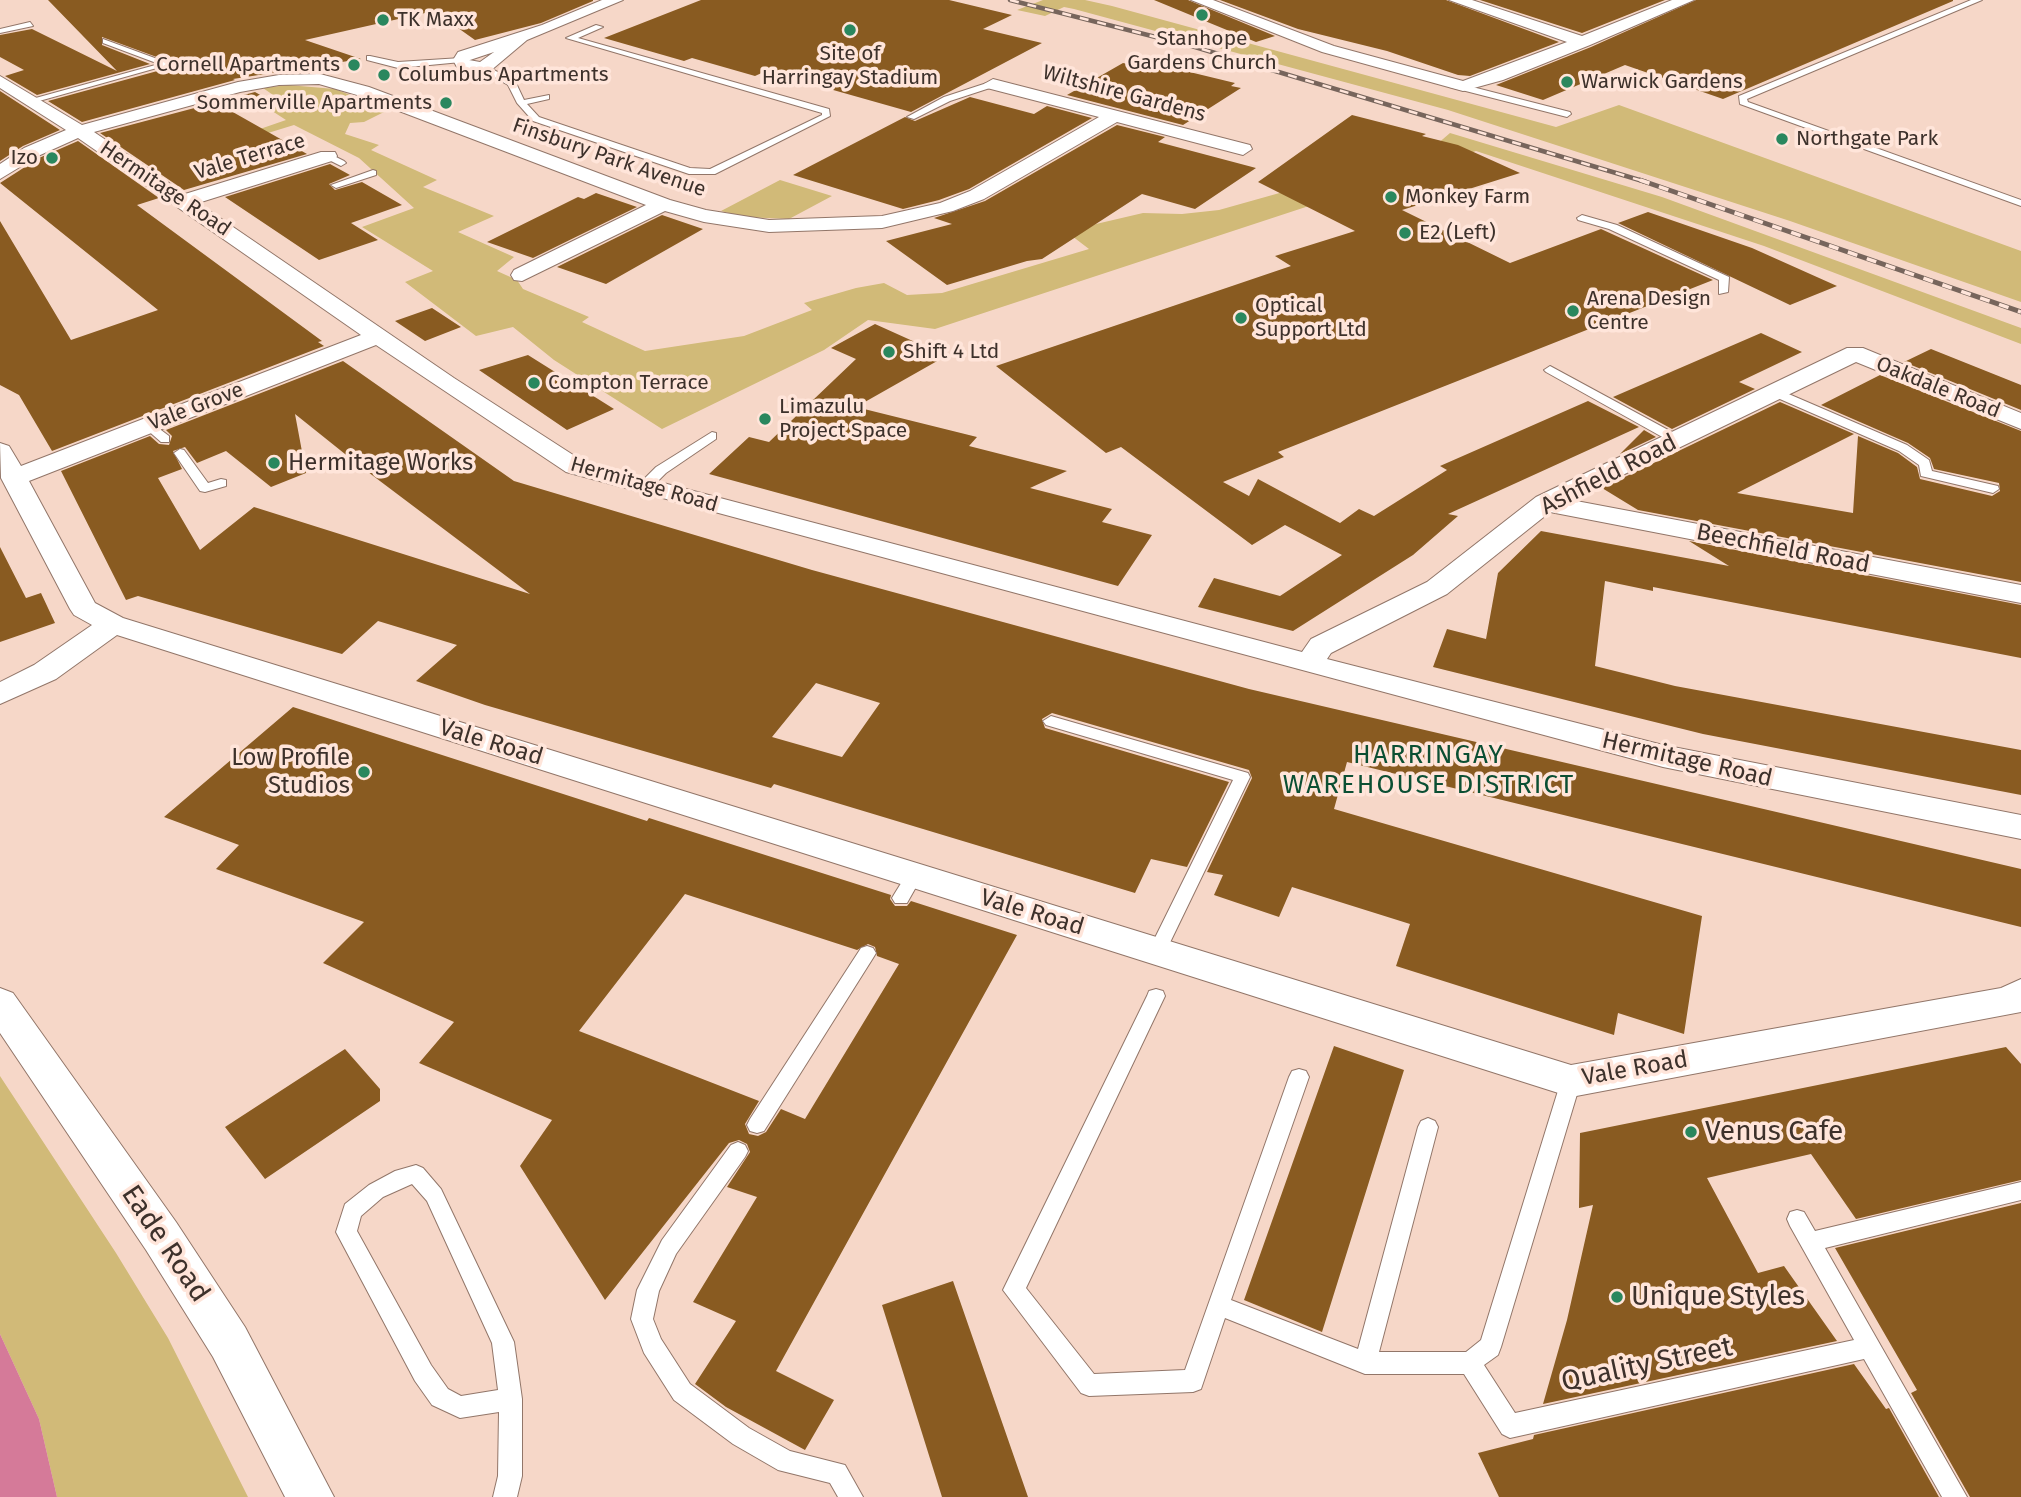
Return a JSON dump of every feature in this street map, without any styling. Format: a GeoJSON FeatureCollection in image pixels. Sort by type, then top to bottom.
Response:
{"type":"FeatureCollection","features":[{"type":"Feature","properties":{"kind":"street"},"geometry":{"type":"LineString","coordinates":[[520,39],[483,68],[464,65],[461,60],[464,56],[520,39],[611,0]]}},
{"type":"Feature","properties":{"kind":"street"},"geometry":{"type":"LineString","coordinates":[[1199,0],[1328,49],[1451,84],[1473,85],[1686,0]]}},
{"type":"Feature","properties":{"kind":"street"},"geometry":{"type":"LineString","coordinates":[[1457,0],[1584,42]]}},
{"type":"Feature","properties":{"kind":"street","name":"Finsbury Park Avenue"},"geometry":{"type":"LineString","coordinates":[[79,131],[239,87],[279,80],[320,79],[363,91],[663,204],[704,216],[769,226],[882,222],[946,207],[977,195],[1115,115]]}},
{"type":"Feature","properties":{"kind":"street","name":"Hermitage Road"},"geometry":{"type":"LineString","coordinates":[[0,81],[19,98],[79,131],[184,201],[567,464],[1639,750],[1788,783],[2021,827]]}},
{"type":"Feature","properties":{"kind":"street","name":"Wiltshire Gardens"},"geometry":{"type":"LineString","coordinates":[[993,84],[1243,149]]}},
{"type":"Feature","properties":{"kind":"street"},"geometry":{"type":"LineString","coordinates":[[0,173],[31,152],[79,131]]}},
{"type":"Feature","properties":{"kind":"street","name":"Vale Terrace"},"geometry":{"type":"LineString","coordinates":[[184,201],[335,159]]}},
{"type":"Feature","properties":{"kind":"street"},"geometry":{"type":"LineString","coordinates":[[522,275],[663,204]]}},
{"type":"Feature","properties":{"kind":"street","name":"Vale Grove"},"geometry":{"type":"LineString","coordinates":[[14,478],[157,432],[378,336]]}},
{"type":"Feature","properties":{"kind":"street","name":"Ashfield Road"},"geometry":{"type":"LineString","coordinates":[[1309,664],[1321,646],[1437,588],[1545,503],[1855,353]]}},
{"type":"Feature","properties":{"kind":"street","name":"Oakdale Road"},"geometry":{"type":"LineString","coordinates":[[1855,353],[2021,422]]}},
{"type":"Feature","properties":{"kind":"street","name":"Vale Road"},"geometry":{"type":"LineString","coordinates":[[0,452],[84,609],[113,624],[907,887],[1157,952],[1571,1081],[2017,1003]]}},
{"type":"Feature","properties":{"kind":"street","name":"Beechfield Road"},"geometry":{"type":"LineString","coordinates":[[1545,503],[2021,594]]}},
{"type":"Feature","properties":{"kind":"street"},"geometry":{"type":"LineString","coordinates":[[0,694],[44,672],[113,624]]}},
{"type":"Feature","properties":{"kind":"street","name":"Eade Road"},"geometry":{"type":"LineString","coordinates":[[0,1003],[161,1236],[229,1342],[310,1497]]}},
{"type":"Feature","properties":{"kind":"lane"},"geometry":{"type":"LineString","coordinates":[[1978,0],[1742,98],[1744,104],[2021,203]]}},
{"type":"Feature","properties":{"kind":"lane"},"geometry":{"type":"LineString","coordinates":[[0,32],[30,24]]}},
{"type":"Feature","properties":{"kind":"lane"},"geometry":{"type":"LineString","coordinates":[[483,68],[512,83],[521,103],[536,119],[689,171],[702,173],[712,172],[826,116],[826,111],[570,38],[599,27]]}},
{"type":"Feature","properties":{"kind":"lane"},"geometry":{"type":"LineString","coordinates":[[19,98],[167,64],[106,41]]}},
{"type":"Feature","properties":{"kind":"lane"},"geometry":{"type":"LineString","coordinates":[[370,58],[398,65],[461,60]]}},
{"type":"Feature","properties":{"kind":"lane"},"geometry":{"type":"LineString","coordinates":[[911,117],[947,99],[993,84]]}},
{"type":"Feature","properties":{"kind":"lane"},"geometry":{"type":"LineString","coordinates":[[1451,84],[1567,114]]}},
{"type":"Feature","properties":{"kind":"lane"},"geometry":{"type":"LineString","coordinates":[[521,103],[545,97]]}},
{"type":"Feature","properties":{"kind":"lane"},"geometry":{"type":"LineString","coordinates":[[336,185],[365,174]]}},
{"type":"Feature","properties":{"kind":"lane"},"geometry":{"type":"LineString","coordinates":[[1582,218],[1613,227],[1725,279],[1723,292]]}},
{"type":"Feature","properties":{"kind":"lane"},"geometry":{"type":"LineString","coordinates":[[1550,370],[1677,440]]}},
{"type":"Feature","properties":{"kind":"lane"},"geometry":{"type":"LineString","coordinates":[[1776,393],[1903,448],[1925,463],[1926,473],[1993,489]]}},
{"type":"Feature","properties":{"kind":"lane"},"geometry":{"type":"LineString","coordinates":[[645,486],[661,470],[712,436]]}},
{"type":"Feature","properties":{"kind":"lane"},"geometry":{"type":"LineString","coordinates":[[180,453],[205,488],[221,483]]}},
{"type":"Feature","properties":{"kind":"lane"},"geometry":{"type":"LineString","coordinates":[[1051,722],[1242,777],[1157,952]]}},
{"type":"Feature","properties":{"kind":"lane"},"geometry":{"type":"LineString","coordinates":[[757,1125],[867,953]]}},
{"type":"Feature","properties":{"kind":"lane"},"geometry":{"type":"LineString","coordinates":[[1156,996],[1014,1290],[1089,1385],[1193,1381],[1299,1077]]}},
{"type":"Feature","properties":{"kind":"lane"},"geometry":{"type":"LineString","coordinates":[[1218,1305],[1365,1363],[1470,1363],[1490,1347],[1571,1081]]}},
{"type":"Feature","properties":{"kind":"lane"},"geometry":{"type":"LineString","coordinates":[[1365,1363],[1428,1127]]}},
{"type":"Feature","properties":{"kind":"lane"},"geometry":{"type":"LineString","coordinates":[[738,1151],[669,1247],[648,1290],[642,1318],[652,1345],[682,1392],[741,1436],[786,1462],[837,1473],[851,1497]]}},
{"type":"Feature","properties":{"kind":"lane"},"geometry":{"type":"LineString","coordinates":[[505,1497],[510,1476],[511,1399],[503,1342],[434,1195],[416,1174],[402,1177],[376,1191],[352,1210],[346,1232],[423,1373],[440,1397],[460,1407],[511,1399]]}},
{"type":"Feature","properties":{"kind":"lane"},"geometry":{"type":"LineString","coordinates":[[1810,1242],[2021,1191]]}},
{"type":"Feature","properties":{"kind":"lane"},"geometry":{"type":"LineString","coordinates":[[1797,1219],[1955,1497]]}},
{"type":"Feature","properties":{"kind":"lane","name":"Quality Street"},"geometry":{"type":"LineString","coordinates":[[1470,1363],[1510,1426],[1870,1347]]}},
{"type":"Feature","properties":{"kind":"shaded area"},"geometry":{"type":"Polygon","coordinates":[[[1043,0],[1085,0],[1112,6],[1556,127],[1619,105],[2021,251],[2021,302],[1790,221],[1448,110],[1074,9],[1064,7],[1045,16],[1017,10],[1043,0]]]}},
{"type":"Feature","properties":{"kind":"shaded area"},"geometry":{"type":"Polygon","coordinates":[[[288,85],[335,89],[388,110],[364,122],[350,123],[345,134],[379,145],[371,150],[437,180],[423,187],[494,216],[458,232],[514,257],[497,271],[517,280],[523,289],[589,317],[582,322],[645,351],[744,336],[812,310],[804,303],[856,288],[884,283],[907,295],[942,293],[1089,249],[1072,236],[1096,224],[1143,213],[1182,214],[1219,210],[1429,151],[1450,133],[1662,197],[2021,328],[2021,344],[1764,246],[1476,151],[935,329],[868,320],[824,350],[662,429],[554,360],[513,327],[476,336],[405,282],[433,271],[362,227],[414,208],[359,158],[294,125],[268,133],[260,129],[286,120],[269,109],[286,104],[263,88],[288,85]]]}},
{"type":"Feature","properties":{"kind":"shaded area"},"geometry":{"type":"Polygon","coordinates":[[[780,180],[832,196],[789,219],[745,217],[721,211],[780,180]]]}},
{"type":"Feature","properties":{"kind":"shaded area"},"geometry":{"type":"Polygon","coordinates":[[[0,1076],[116,1253],[168,1338],[248,1497],[57,1497],[39,1419],[0,1334],[0,1076]]]}},
{"type":"Feature","properties":{"kind":"shaded area"},"geometry":{"type":"Polygon","coordinates":[[[0,1334],[39,1419],[57,1497],[0,1497],[0,1334]]]}},
{"type":"Feature","properties":{"kind":"building"},"geometry":{"type":"Polygon","coordinates":[[[48,0],[593,1],[541,23],[475,40],[434,11],[305,40],[361,59],[233,79],[235,80],[82,122],[48,101],[172,67],[173,63],[102,37],[102,45],[150,64],[37,95],[5,76],[24,70],[0,57],[0,35],[32,29],[117,71],[48,0]]]}},
{"type":"Feature","properties":{"kind":"building"},"geometry":{"type":"Polygon","coordinates":[[[701,0],[949,0],[1012,15],[983,29],[1042,43],[911,112],[766,71],[755,76],[692,58],[684,61],[604,38],[701,0]]]}},
{"type":"Feature","properties":{"kind":"building"},"geometry":{"type":"Polygon","coordinates":[[[1154,0],[1188,0],[1275,36],[1256,42],[1154,0]]]}},
{"type":"Feature","properties":{"kind":"building"},"geometry":{"type":"Polygon","coordinates":[[[1220,0],[1446,0],[1559,42],[1470,76],[1458,75],[1387,51],[1298,29],[1220,0]]]}},
{"type":"Feature","properties":{"kind":"building"},"geometry":{"type":"Polygon","coordinates":[[[1480,0],[1665,0],[1582,33],[1480,0]]]}},
{"type":"Feature","properties":{"kind":"building"},"geometry":{"type":"Polygon","coordinates":[[[1696,0],[1953,1],[1723,99],[1625,65],[1543,100],[1496,85],[1591,47],[1696,0]]]}},
{"type":"Feature","properties":{"kind":"building"},"geometry":{"type":"Polygon","coordinates":[[[1140,60],[1235,83],[1231,86],[1241,88],[1183,125],[1067,95],[1123,63],[1132,65],[1140,60]]]}},
{"type":"Feature","properties":{"kind":"building"},"geometry":{"type":"Polygon","coordinates":[[[0,91],[60,130],[23,146],[0,161],[0,91]]]}},
{"type":"Feature","properties":{"kind":"building"},"geometry":{"type":"Polygon","coordinates":[[[255,92],[269,100],[231,111],[307,154],[184,190],[100,133],[255,92]]]}},
{"type":"Feature","properties":{"kind":"building"},"geometry":{"type":"Polygon","coordinates":[[[970,97],[1034,114],[1047,106],[1092,118],[969,189],[903,209],[793,175],[905,117],[915,121],[970,97]]]}},
{"type":"Feature","properties":{"kind":"building"},"geometry":{"type":"Polygon","coordinates":[[[1352,115],[1458,145],[1520,173],[1402,210],[1510,263],[1601,229],[1713,280],[1278,452],[1284,457],[1223,482],[1249,496],[1258,479],[1340,523],[1359,509],[1374,516],[1447,470],[1440,466],[1588,401],[1639,427],[1448,514],[1458,516],[1413,555],[1293,631],[1198,607],[1214,578],[1280,596],[1342,555],[1285,525],[1252,545],[1121,447],[1106,453],[996,366],[1291,266],[1275,256],[1355,231],[1258,182],[1352,115]]]}},
{"type":"Feature","properties":{"kind":"building"},"geometry":{"type":"Polygon","coordinates":[[[1117,125],[1165,137],[1158,142],[1256,168],[1195,209],[1142,194],[1042,259],[947,285],[886,241],[952,224],[934,218],[985,201],[1117,125]]]}},
{"type":"Feature","properties":{"kind":"building"},"geometry":{"type":"Polygon","coordinates":[[[78,141],[159,198],[137,205],[322,341],[318,342],[324,346],[52,451],[19,395],[0,385],[0,221],[71,340],[158,310],[0,183],[39,158],[78,141]]]}},
{"type":"Feature","properties":{"kind":"building"},"geometry":{"type":"Polygon","coordinates":[[[330,164],[350,175],[329,184],[335,190],[362,182],[402,205],[351,223],[378,240],[319,260],[225,197],[330,164]]]}},
{"type":"Feature","properties":{"kind":"building"},"geometry":{"type":"Polygon","coordinates":[[[596,193],[637,207],[533,258],[487,242],[578,197],[584,199],[596,193]]]}},
{"type":"Feature","properties":{"kind":"building"},"geometry":{"type":"Polygon","coordinates":[[[1648,212],[1752,248],[1837,286],[1790,305],[1618,223],[1648,212]]]}},
{"type":"Feature","properties":{"kind":"building"},"geometry":{"type":"Polygon","coordinates":[[[662,215],[703,229],[606,284],[557,267],[662,215]]]}},
{"type":"Feature","properties":{"kind":"building"},"geometry":{"type":"Polygon","coordinates":[[[432,308],[461,327],[425,341],[395,321],[432,308]]]}},
{"type":"Feature","properties":{"kind":"building"},"geometry":{"type":"Polygon","coordinates":[[[875,324],[946,356],[856,407],[977,437],[969,446],[1067,471],[1030,488],[1112,509],[1102,522],[1152,535],[1118,586],[709,474],[749,437],[769,442],[856,359],[831,348],[875,324]]]}},
{"type":"Feature","properties":{"kind":"building"},"geometry":{"type":"Polygon","coordinates":[[[1761,333],[1802,352],[1739,382],[1755,389],[1672,429],[1613,397],[1761,333]]]}},
{"type":"Feature","properties":{"kind":"building"},"geometry":{"type":"Polygon","coordinates":[[[1931,349],[2021,385],[2021,410],[1904,362],[1931,349]]]}},
{"type":"Feature","properties":{"kind":"building","name":"Compton Terrace"},"geometry":{"type":"Polygon","coordinates":[[[528,355],[614,409],[567,430],[479,370],[528,355]]]}},
{"type":"Feature","properties":{"kind":"building"},"geometry":{"type":"Polygon","coordinates":[[[343,361],[514,481],[812,570],[1249,689],[2021,869],[2021,927],[1347,762],[1334,809],[1702,916],[1684,1034],[1618,1013],[1614,1035],[1396,966],[1410,924],[1292,887],[1279,917],[1214,895],[1223,875],[1207,872],[1252,778],[1249,770],[1052,713],[1042,719],[1045,728],[1229,782],[1187,867],[1151,859],[1135,893],[774,784],[771,788],[485,705],[416,681],[457,645],[378,621],[342,654],[138,596],[126,600],[61,471],[150,436],[159,444],[169,445],[172,436],[166,430],[343,361]],[[295,414],[306,473],[271,487],[226,451],[197,463],[185,447],[173,451],[182,469],[158,478],[200,550],[254,507],[530,594],[360,466],[295,414]],[[816,683],[772,737],[842,757],[880,703],[816,683]]]}},
{"type":"Feature","properties":{"kind":"building"},"geometry":{"type":"Polygon","coordinates":[[[1880,375],[2021,431],[2021,582],[1638,510],[1602,488],[1780,402],[1854,434],[1737,493],[1853,513],[1858,436],[1898,453],[1917,467],[1920,479],[1992,496],[2000,491],[1999,483],[1934,469],[1930,458],[1908,443],[1821,405],[1880,375]]]}},
{"type":"Feature","properties":{"kind":"building"},"geometry":{"type":"Polygon","coordinates":[[[1644,430],[1656,437],[1620,454],[1644,430]]]}},
{"type":"Feature","properties":{"kind":"building"},"geometry":{"type":"Polygon","coordinates":[[[1541,531],[1729,566],[1689,541],[2021,605],[2021,658],[1653,587],[1653,591],[1605,581],[1595,666],[1675,686],[2021,750],[2021,795],[1703,734],[1433,667],[1447,629],[1486,639],[1498,573],[1541,531]]]}},
{"type":"Feature","properties":{"kind":"building"},"geometry":{"type":"Polygon","coordinates":[[[0,547],[26,598],[41,593],[55,623],[0,642],[0,547]]]}},
{"type":"Feature","properties":{"kind":"building"},"geometry":{"type":"Polygon","coordinates":[[[293,707],[647,821],[649,818],[891,895],[890,899],[895,906],[907,906],[911,901],[1017,935],[776,1371],[834,1400],[805,1450],[726,1407],[695,1384],[736,1321],[693,1302],[757,1197],[727,1187],[750,1152],[747,1144],[739,1140],[729,1143],[605,1300],[520,1166],[552,1120],[419,1063],[454,1022],[323,963],[364,922],[216,869],[239,845],[164,817],[293,707]],[[685,894],[579,1031],[759,1101],[745,1124],[749,1134],[758,1136],[766,1132],[781,1109],[805,1119],[899,964],[877,956],[875,947],[868,944],[857,950],[685,894]]]}},
{"type":"Feature","properties":{"kind":"building"},"geometry":{"type":"Polygon","coordinates":[[[1334,1046],[1404,1070],[1322,1332],[1244,1300],[1334,1046]]]}},
{"type":"Feature","properties":{"kind":"building"},"geometry":{"type":"Polygon","coordinates":[[[2006,1047],[2021,1064],[2021,1180],[1856,1219],[1811,1154],[1707,1178],[1758,1273],[1784,1266],[1837,1341],[1543,1404],[1567,1320],[1593,1205],[1579,1208],[1580,1133],[2006,1047]]]}},
{"type":"Feature","properties":{"kind":"building"},"geometry":{"type":"Polygon","coordinates":[[[345,1049],[380,1089],[380,1101],[265,1179],[225,1127],[345,1049]]]}},
{"type":"Feature","properties":{"kind":"building"},"geometry":{"type":"Polygon","coordinates":[[[2021,1203],[2021,1497],[1970,1497],[1911,1393],[1917,1390],[1835,1248],[2021,1203]]]}},
{"type":"Feature","properties":{"kind":"building"},"geometry":{"type":"Polygon","coordinates":[[[953,1281],[1028,1497],[942,1497],[882,1305],[953,1281]]]}},
{"type":"Feature","properties":{"kind":"building"},"geometry":{"type":"Polygon","coordinates":[[[1854,1364],[1886,1409],[1889,1408],[1939,1497],[1499,1497],[1478,1453],[1533,1439],[1534,1435],[1854,1364]]]}},
{"type":"Feature","properties":{"kind":"railway"},"geometry":{"type":"LineString","coordinates":[[1010,0],[1195,47],[1644,181]]}},
{"type":"Feature","properties":{"kind":"railway"},"geometry":{"type":"LineString","coordinates":[[1640,180],[1644,181]]}},
{"type":"Feature","properties":{"kind":"railway"},"geometry":{"type":"LineString","coordinates":[[1644,181],[2021,312]]}},
{"type":"Feature","properties":{"kind":"place","name":"Stanhope Gardens Church"},"geometry":{"type":"Point","coordinates":[1202,15]}},
{"type":"Feature","properties":{"kind":"place","name":"TK Maxx"},"geometry":{"type":"Point","coordinates":[383,20]}},
{"type":"Feature","properties":{"kind":"place","name":"Site of Harringay Stadium"},"geometry":{"type":"Point","coordinates":[850,30]}},
{"type":"Feature","properties":{"kind":"place","name":"Cornell Apartments"},"geometry":{"type":"Point","coordinates":[354,65]}},
{"type":"Feature","properties":{"kind":"place","name":"Columbus Apartments"},"geometry":{"type":"Point","coordinates":[384,75]}},
{"type":"Feature","properties":{"kind":"place","name":"Warwick Gardens"},"geometry":{"type":"Point","coordinates":[1567,82]}},
{"type":"Feature","properties":{"kind":"place","name":"Sommerville Apartments"},"geometry":{"type":"Point","coordinates":[446,103]}},
{"type":"Feature","properties":{"kind":"place","name":"Northgate Park"},"geometry":{"type":"Point","coordinates":[1782,139]}},
{"type":"Feature","properties":{"kind":"place","name":"Izo"},"geometry":{"type":"Point","coordinates":[52,158]}},
{"type":"Feature","properties":{"kind":"place","name":"Monkey Farm"},"geometry":{"type":"Point","coordinates":[1391,197]}},
{"type":"Feature","properties":{"kind":"place","name":"E2 (Left)"},"geometry":{"type":"Point","coordinates":[1405,233]}},
{"type":"Feature","properties":{"kind":"place","name":"Arena Design Centre"},"geometry":{"type":"Point","coordinates":[1573,311]}},
{"type":"Feature","properties":{"kind":"place","name":"Optical Support Ltd"},"geometry":{"type":"Point","coordinates":[1241,318]}},
{"type":"Feature","properties":{"kind":"place","name":"Shift 4 Ltd"},"geometry":{"type":"Point","coordinates":[889,352]}},
{"type":"Feature","properties":{"kind":"place","name":"Compton Terrace"},"geometry":{"type":"Point","coordinates":[534,383]}},
{"type":"Feature","properties":{"kind":"place","name":"Limazulu Project Space"},"geometry":{"type":"Point","coordinates":[765,419]}},
{"type":"Feature","properties":{"kind":"place","name":"Hermitage Works"},"geometry":{"type":"Point","coordinates":[274,463]}},
{"type":"Feature","properties":{"kind":"place","name":"Low Profile Studios"},"geometry":{"type":"Point","coordinates":[364,772]}},
{"type":"Feature","properties":{"kind":"place","name":"Venus Cafe"},"geometry":{"type":"Point","coordinates":[1691,1132]}},
{"type":"Feature","properties":{"kind":"place","name":"Unique Styles"},"geometry":{"type":"Point","coordinates":[1617,1297]}},
{"type":"Feature","properties":{"kind":"district","name":"HARRINGAY WAREHOUSE DISTRICT"},"geometry":{"type":"Point","coordinates":[1429,771]}}]}
